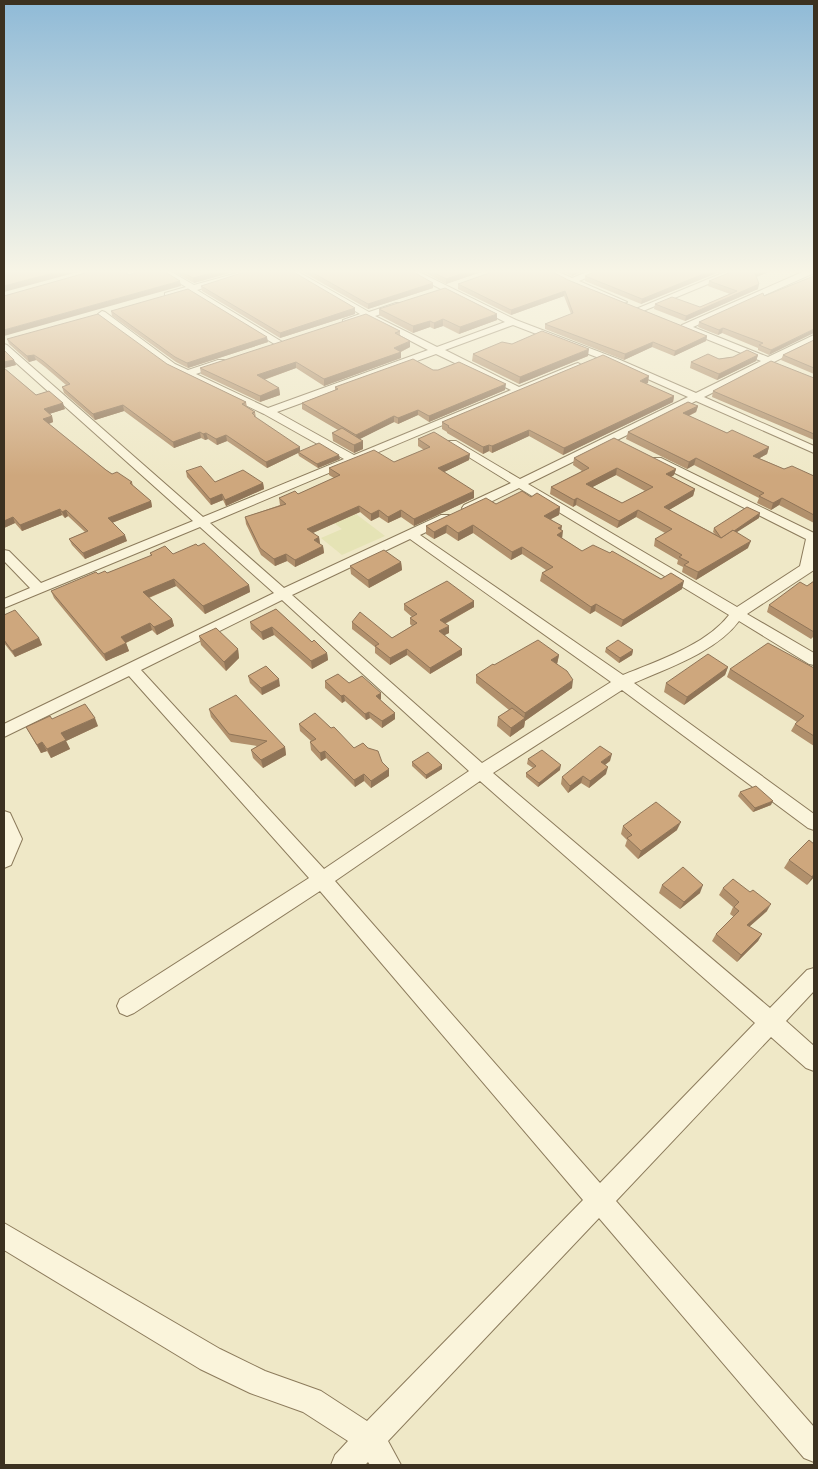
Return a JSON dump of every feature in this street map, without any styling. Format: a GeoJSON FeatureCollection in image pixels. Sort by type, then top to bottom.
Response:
{"type":"FeatureCollection","features":[{"type":"Feature","properties":{"kind":"street"},"geometry":{"type":"LineString","coordinates":[[135,339],[172,366],[268,412],[353,459]]}},
{"type":"Feature","properties":{"kind":"street"},"geometry":{"type":"LineString","coordinates":[[272,339],[279,343]]}},
{"type":"Feature","properties":{"kind":"street"},"geometry":{"type":"LineString","coordinates":[[414,339],[518,390]]}},
{"type":"Feature","properties":{"kind":"street"},"geometry":{"type":"LineString","coordinates":[[268,412],[468,339]]}},
{"type":"Feature","properties":{"kind":"street"},"geometry":{"type":"LineString","coordinates":[[556,339],[601,356],[814,450]]}},
{"type":"Feature","properties":{"kind":"street"},"geometry":{"type":"LineString","coordinates":[[715,339],[774,362]]}},
{"type":"Feature","properties":{"kind":"street"},"geometry":{"type":"LineString","coordinates":[[4,731],[284,594],[774,362],[813,339]]}},
{"type":"Feature","properties":{"kind":"street"},"geometry":{"type":"LineString","coordinates":[[7,342],[201,522],[284,594],[481,772],[814,1060]]}},
{"type":"Feature","properties":{"kind":"street"},"geometry":{"type":"LineString","coordinates":[[4,604],[601,356]]}},
{"type":"Feature","properties":{"kind":"street"},"geometry":{"type":"LineString","coordinates":[[188,373],[234,358]]}},
{"type":"Feature","properties":{"kind":"street"},"geometry":{"type":"LineString","coordinates":[[427,428],[814,660]]}},
{"type":"Feature","properties":{"kind":"street"},"geometry":{"type":"LineString","coordinates":[[613,439],[631,448]]}},
{"type":"Feature","properties":{"kind":"street"},"geometry":{"type":"LineString","coordinates":[[127,1006],[322,880],[481,772],[622,682],[692,650],[728,626],[738,614],[810,567],[814,538],[648,456]]}},
{"type":"Feature","properties":{"kind":"street"},"geometry":{"type":"LineString","coordinates":[[412,535],[622,682],[814,823]]}},
{"type":"Feature","properties":{"kind":"street"},"geometry":{"type":"LineString","coordinates":[[4,554],[39,589]]}},
{"type":"Feature","properties":{"kind":"street"},"geometry":{"type":"LineString","coordinates":[[132,670],[322,880],[814,1448]]}},
{"type":"Feature","properties":{"kind":"street"},"geometry":{"type":"LineString","coordinates":[[4,818],[14,839],[4,860]]}},
{"type":"Feature","properties":{"kind":"street"},"geometry":{"type":"LineString","coordinates":[[345,1465],[814,976]]}},
{"type":"Feature","properties":{"kind":"street"},"geometry":{"type":"LineString","coordinates":[[4,1236],[210,1359],[260,1382],[311,1401],[371,1440],[387,1465]]}},
{"type":"Feature","properties":{"kind":"shaded area"},"geometry":{"type":"Polygon","coordinates":[[[356,514],[385,536],[342,555],[321,538],[342,529],[334,523],[356,514]]]}},
{"type":"Feature","properties":{"kind":"building"},"geometry":{"type":"Polygon","coordinates":[[[7,339],[132,339],[167,364],[246,402],[242,404],[255,412],[252,413],[254,416],[300,447],[266,462],[226,435],[216,439],[200,432],[173,442],[123,405],[93,414],[62,387],[70,384],[43,361],[34,355],[27,356],[7,339]]]}},
{"type":"Feature","properties":{"kind":"building"},"geometry":{"type":"Polygon","coordinates":[[[149,339],[262,339],[187,363],[175,357],[149,339]]]}},
{"type":"Feature","properties":{"kind":"building"},"geometry":{"type":"Polygon","coordinates":[[[291,339],[405,339],[410,341],[394,348],[401,352],[324,379],[296,362],[257,375],[279,388],[260,396],[200,368],[291,339]]]}},
{"type":"Feature","properties":{"kind":"building"},"geometry":{"type":"Polygon","coordinates":[[[525,339],[562,339],[589,349],[520,377],[473,354],[502,342],[512,344],[525,339]]]}},
{"type":"Feature","properties":{"kind":"building"},"geometry":{"type":"Polygon","coordinates":[[[584,339],[702,339],[675,351],[653,342],[625,354],[584,339]]]}},
{"type":"Feature","properties":{"kind":"building"},"geometry":{"type":"Polygon","coordinates":[[[751,339],[794,339],[771,350],[759,345],[763,343],[751,339]]]}},
{"type":"Feature","properties":{"kind":"building"},"geometry":{"type":"Polygon","coordinates":[[[814,340],[814,368],[783,355],[814,340]]]}},
{"type":"Feature","properties":{"kind":"building"},"geometry":{"type":"Polygon","coordinates":[[[4,350],[14,360],[4,362],[4,350]]]}},
{"type":"Feature","properties":{"kind":"building"},"geometry":{"type":"Polygon","coordinates":[[[747,350],[758,355],[719,374],[691,362],[708,354],[719,359],[733,357],[747,350]]]}},
{"type":"Feature","properties":{"kind":"building"},"geometry":{"type":"Polygon","coordinates":[[[603,355],[649,376],[640,381],[674,396],[564,448],[529,430],[492,446],[483,447],[442,422],[603,355]]]}},
{"type":"Feature","properties":{"kind":"building"},"geometry":{"type":"Polygon","coordinates":[[[413,359],[433,370],[459,362],[506,384],[429,416],[418,410],[398,418],[394,416],[356,435],[302,403],[338,389],[335,387],[413,359]]]}},
{"type":"Feature","properties":{"kind":"building"},"geometry":{"type":"Polygon","coordinates":[[[771,361],[814,378],[814,434],[713,391],[771,361]]]}},
{"type":"Feature","properties":{"kind":"building"},"geometry":{"type":"Polygon","coordinates":[[[4,368],[36,395],[49,391],[63,403],[44,409],[52,416],[43,419],[106,470],[112,474],[117,472],[132,482],[130,483],[151,501],[108,518],[125,535],[83,553],[69,539],[88,531],[66,510],[62,512],[60,509],[20,525],[13,517],[4,521],[4,368]]]}},
{"type":"Feature","properties":{"kind":"building"},"geometry":{"type":"Polygon","coordinates":[[[688,402],[698,406],[683,413],[727,433],[732,430],[769,447],[753,456],[784,469],[792,466],[814,476],[814,515],[782,498],[773,503],[759,496],[764,493],[696,458],[689,462],[628,432],[688,402]]]}},
{"type":"Feature","properties":{"kind":"building"},"geometry":{"type":"Polygon","coordinates":[[[342,428],[363,441],[354,445],[332,433],[342,428]]]}},
{"type":"Feature","properties":{"kind":"building"},"geometry":{"type":"Polygon","coordinates":[[[434,432],[470,454],[438,468],[474,491],[414,519],[401,510],[388,517],[379,510],[371,514],[359,506],[307,529],[319,537],[314,540],[323,546],[295,560],[286,554],[274,559],[260,548],[245,517],[286,504],[279,498],[295,491],[298,494],[340,475],[329,468],[374,450],[394,462],[430,447],[418,439],[434,432]]]}},
{"type":"Feature","properties":{"kind":"building"},"geometry":{"type":"Polygon","coordinates":[[[614,438],[676,469],[666,474],[695,489],[664,507],[721,538],[733,530],[751,541],[698,572],[684,565],[689,562],[679,557],[682,555],[655,539],[672,529],[638,510],[619,521],[577,498],[574,500],[551,487],[589,468],[574,458],[614,438]],[[617,468],[586,484],[622,503],[653,487],[617,468]]]}},
{"type":"Feature","properties":{"kind":"building"},"geometry":{"type":"Polygon","coordinates":[[[319,443],[339,455],[317,464],[298,452],[319,443]]]}},
{"type":"Feature","properties":{"kind":"building"},"geometry":{"type":"Polygon","coordinates":[[[201,466],[215,482],[243,470],[263,483],[225,500],[222,494],[210,499],[186,471],[201,466]]]}},
{"type":"Feature","properties":{"kind":"building"},"geometry":{"type":"Polygon","coordinates":[[[522,491],[531,497],[537,493],[560,507],[544,516],[562,526],[558,528],[563,531],[557,535],[582,551],[593,545],[610,553],[612,551],[661,579],[671,573],[684,581],[623,620],[596,604],[591,607],[542,573],[553,567],[522,547],[512,552],[473,525],[458,533],[447,525],[434,532],[426,526],[486,498],[496,504],[522,491]]]}},
{"type":"Feature","properties":{"kind":"building"},"geometry":{"type":"Polygon","coordinates":[[[747,507],[760,513],[721,538],[714,528],[747,507]]]}},
{"type":"Feature","properties":{"kind":"building"},"geometry":{"type":"Polygon","coordinates":[[[204,543],[249,585],[203,606],[174,579],[143,592],[172,619],[154,627],[150,623],[121,637],[126,643],[104,654],[51,591],[96,572],[98,574],[105,571],[107,573],[152,555],[150,553],[165,546],[173,554],[196,544],[198,546],[204,543]]]}},
{"type":"Feature","properties":{"kind":"building"},"geometry":{"type":"Polygon","coordinates":[[[384,550],[401,562],[368,580],[350,566],[384,550]]]}},
{"type":"Feature","properties":{"kind":"building"},"geometry":{"type":"Polygon","coordinates":[[[447,581],[474,601],[440,620],[449,626],[439,631],[462,649],[430,668],[407,649],[390,658],[375,646],[379,644],[352,622],[360,612],[392,638],[417,623],[410,618],[417,614],[404,604],[447,581]]]}},
{"type":"Feature","properties":{"kind":"building"},"geometry":{"type":"Polygon","coordinates":[[[814,581],[814,632],[769,605],[800,582],[807,586],[814,581]]]}},
{"type":"Feature","properties":{"kind":"building"},"geometry":{"type":"Polygon","coordinates":[[[276,609],[327,653],[311,661],[272,627],[261,632],[250,622],[276,609]]]}},
{"type":"Feature","properties":{"kind":"building"},"geometry":{"type":"Polygon","coordinates":[[[15,610],[39,638],[12,651],[4,640],[4,615],[15,610]]]}},
{"type":"Feature","properties":{"kind":"building"},"geometry":{"type":"Polygon","coordinates":[[[216,628],[238,649],[224,662],[199,636],[216,628]]]}},
{"type":"Feature","properties":{"kind":"building"},"geometry":{"type":"Polygon","coordinates":[[[538,640],[559,655],[551,660],[567,671],[573,680],[525,713],[476,675],[538,640]]]}},
{"type":"Feature","properties":{"kind":"building"},"geometry":{"type":"Polygon","coordinates":[[[618,640],[633,650],[620,658],[606,648],[618,640]]]}},
{"type":"Feature","properties":{"kind":"building"},"geometry":{"type":"Polygon","coordinates":[[[768,643],[814,668],[814,736],[795,724],[804,716],[730,669],[768,643]]]}},
{"type":"Feature","properties":{"kind":"building"},"geometry":{"type":"Polygon","coordinates":[[[708,654],[728,667],[687,697],[666,683],[708,654]]]}},
{"type":"Feature","properties":{"kind":"building"},"geometry":{"type":"Polygon","coordinates":[[[266,666],[279,679],[261,688],[248,676],[266,666]]]}},
{"type":"Feature","properties":{"kind":"building"},"geometry":{"type":"Polygon","coordinates":[[[338,674],[349,683],[362,676],[381,693],[376,696],[395,713],[382,721],[369,712],[365,714],[325,681],[338,674]]]}},
{"type":"Feature","properties":{"kind":"building"},"geometry":{"type":"Polygon","coordinates":[[[236,695],[285,747],[261,760],[251,750],[267,741],[229,734],[209,709],[236,695]]]}},
{"type":"Feature","properties":{"kind":"building"},"geometry":{"type":"Polygon","coordinates":[[[85,704],[95,718],[61,733],[66,740],[47,749],[42,742],[37,745],[26,727],[50,716],[52,719],[85,704]]]}},
{"type":"Feature","properties":{"kind":"building"},"geometry":{"type":"Polygon","coordinates":[[[512,708],[525,718],[511,728],[498,717],[512,708]]]}},
{"type":"Feature","properties":{"kind":"building"},"geometry":{"type":"Polygon","coordinates":[[[315,713],[331,728],[334,727],[354,748],[363,743],[368,748],[378,751],[382,762],[389,769],[371,781],[364,774],[354,780],[325,751],[320,753],[310,742],[316,739],[299,724],[315,713]]]}},
{"type":"Feature","properties":{"kind":"building"},"geometry":{"type":"Polygon","coordinates":[[[600,746],[612,754],[601,762],[608,767],[590,781],[583,776],[570,786],[562,777],[600,746]]]}},
{"type":"Feature","properties":{"kind":"building"},"geometry":{"type":"Polygon","coordinates":[[[542,750],[561,765],[539,783],[526,773],[536,766],[528,759],[542,750]]]}},
{"type":"Feature","properties":{"kind":"building"},"geometry":{"type":"Polygon","coordinates":[[[428,752],[442,765],[426,775],[412,762],[428,752]]]}},
{"type":"Feature","properties":{"kind":"building"},"geometry":{"type":"Polygon","coordinates":[[[756,786],[773,801],[755,808],[740,792],[756,786]]]}},
{"type":"Feature","properties":{"kind":"building"},"geometry":{"type":"Polygon","coordinates":[[[656,802],[681,822],[641,851],[627,838],[632,835],[623,826],[656,802]]]}},
{"type":"Feature","properties":{"kind":"building"},"geometry":{"type":"Polygon","coordinates":[[[809,840],[814,844],[814,874],[812,877],[789,860],[809,840]]]}},
{"type":"Feature","properties":{"kind":"building"},"geometry":{"type":"Polygon","coordinates":[[[683,867],[703,885],[684,902],[662,885],[683,867]]]}},
{"type":"Feature","properties":{"kind":"building"},"geometry":{"type":"Polygon","coordinates":[[[733,879],[750,892],[753,890],[771,904],[747,925],[762,934],[741,955],[716,934],[739,911],[734,907],[739,902],[723,888],[733,879]]]}}]}
